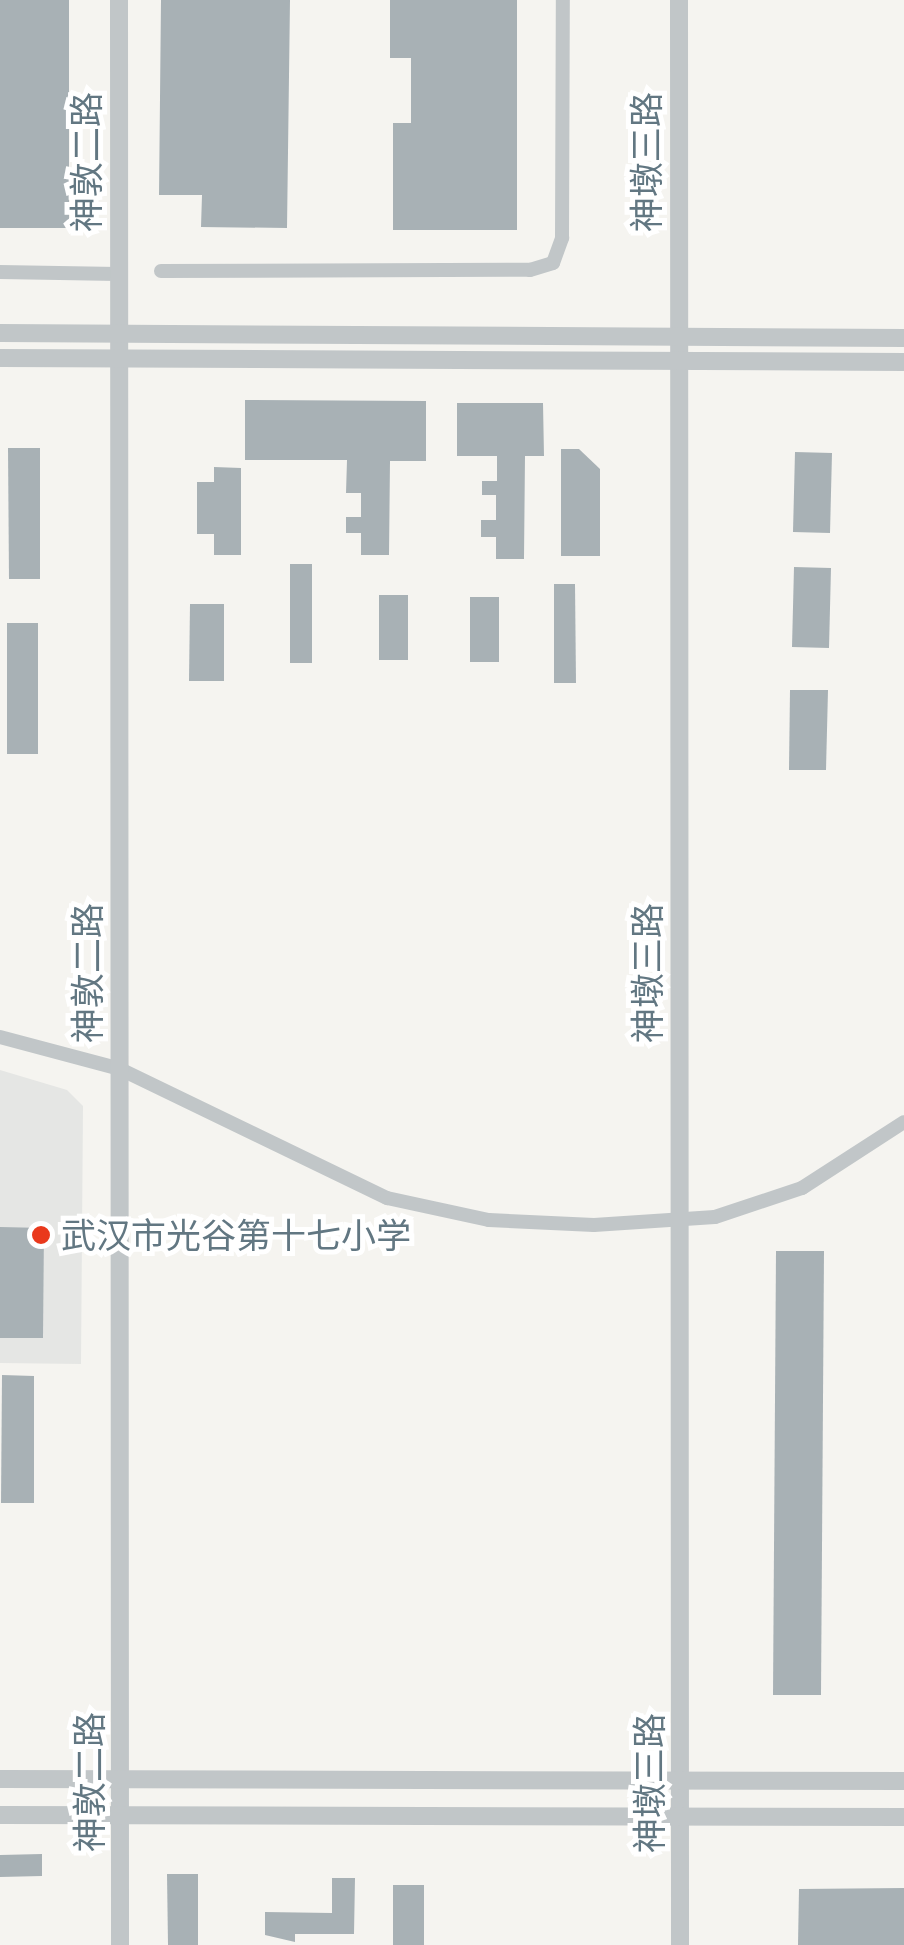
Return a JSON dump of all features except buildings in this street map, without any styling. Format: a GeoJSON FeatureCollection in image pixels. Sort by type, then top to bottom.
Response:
{"type":"FeatureCollection","features":[{"type":"Feature","properties":{"kind":"street","name":"神敦二路"},"geometry":{"type":"LineString","coordinates":[[120,0],[120,1945]]}},
{"type":"Feature","properties":{"kind":"street"},"geometry":{"type":"LineString","coordinates":[[161,271],[530,270],[553,263],[562,238],[563,0]]}},
{"type":"Feature","properties":{"kind":"street","name":"神墩三路"},"geometry":{"type":"LineString","coordinates":[[680,0],[680,1945]]}},
{"type":"Feature","properties":{"kind":"street"},"geometry":{"type":"LineString","coordinates":[[0,272],[118,274]]}},
{"type":"Feature","properties":{"kind":"street"},"geometry":{"type":"LineString","coordinates":[[0,332],[904,338]]}},
{"type":"Feature","properties":{"kind":"street"},"geometry":{"type":"LineString","coordinates":[[0,358],[904,362]]}},
{"type":"Feature","properties":{"kind":"street"},"geometry":{"type":"LineString","coordinates":[[0,1037],[120,1069],[387,1198],[488,1220],[715,1218],[802,1188],[904,1122]]}},
{"type":"Feature","properties":{"kind":"street"},"geometry":{"type":"LineString","coordinates":[[0,1779],[904,1781]]}},
{"type":"Feature","properties":{"kind":"street"},"geometry":{"type":"LineString","coordinates":[[0,1815],[904,1817]]}},
{"type":"Feature","properties":{"kind":"shaded area","name":"武汉市光谷第十七小学"},"geometry":{"type":"Polygon","coordinates":[[[0,1070],[67,1090],[83,1106],[81,1364],[0,1363],[0,1070]]]}},
{"type":"Feature","properties":{"kind":"place","name":"武汉市光谷第十七小学"},"geometry":{"type":"Point","coordinates":[41,1235]}}]}
